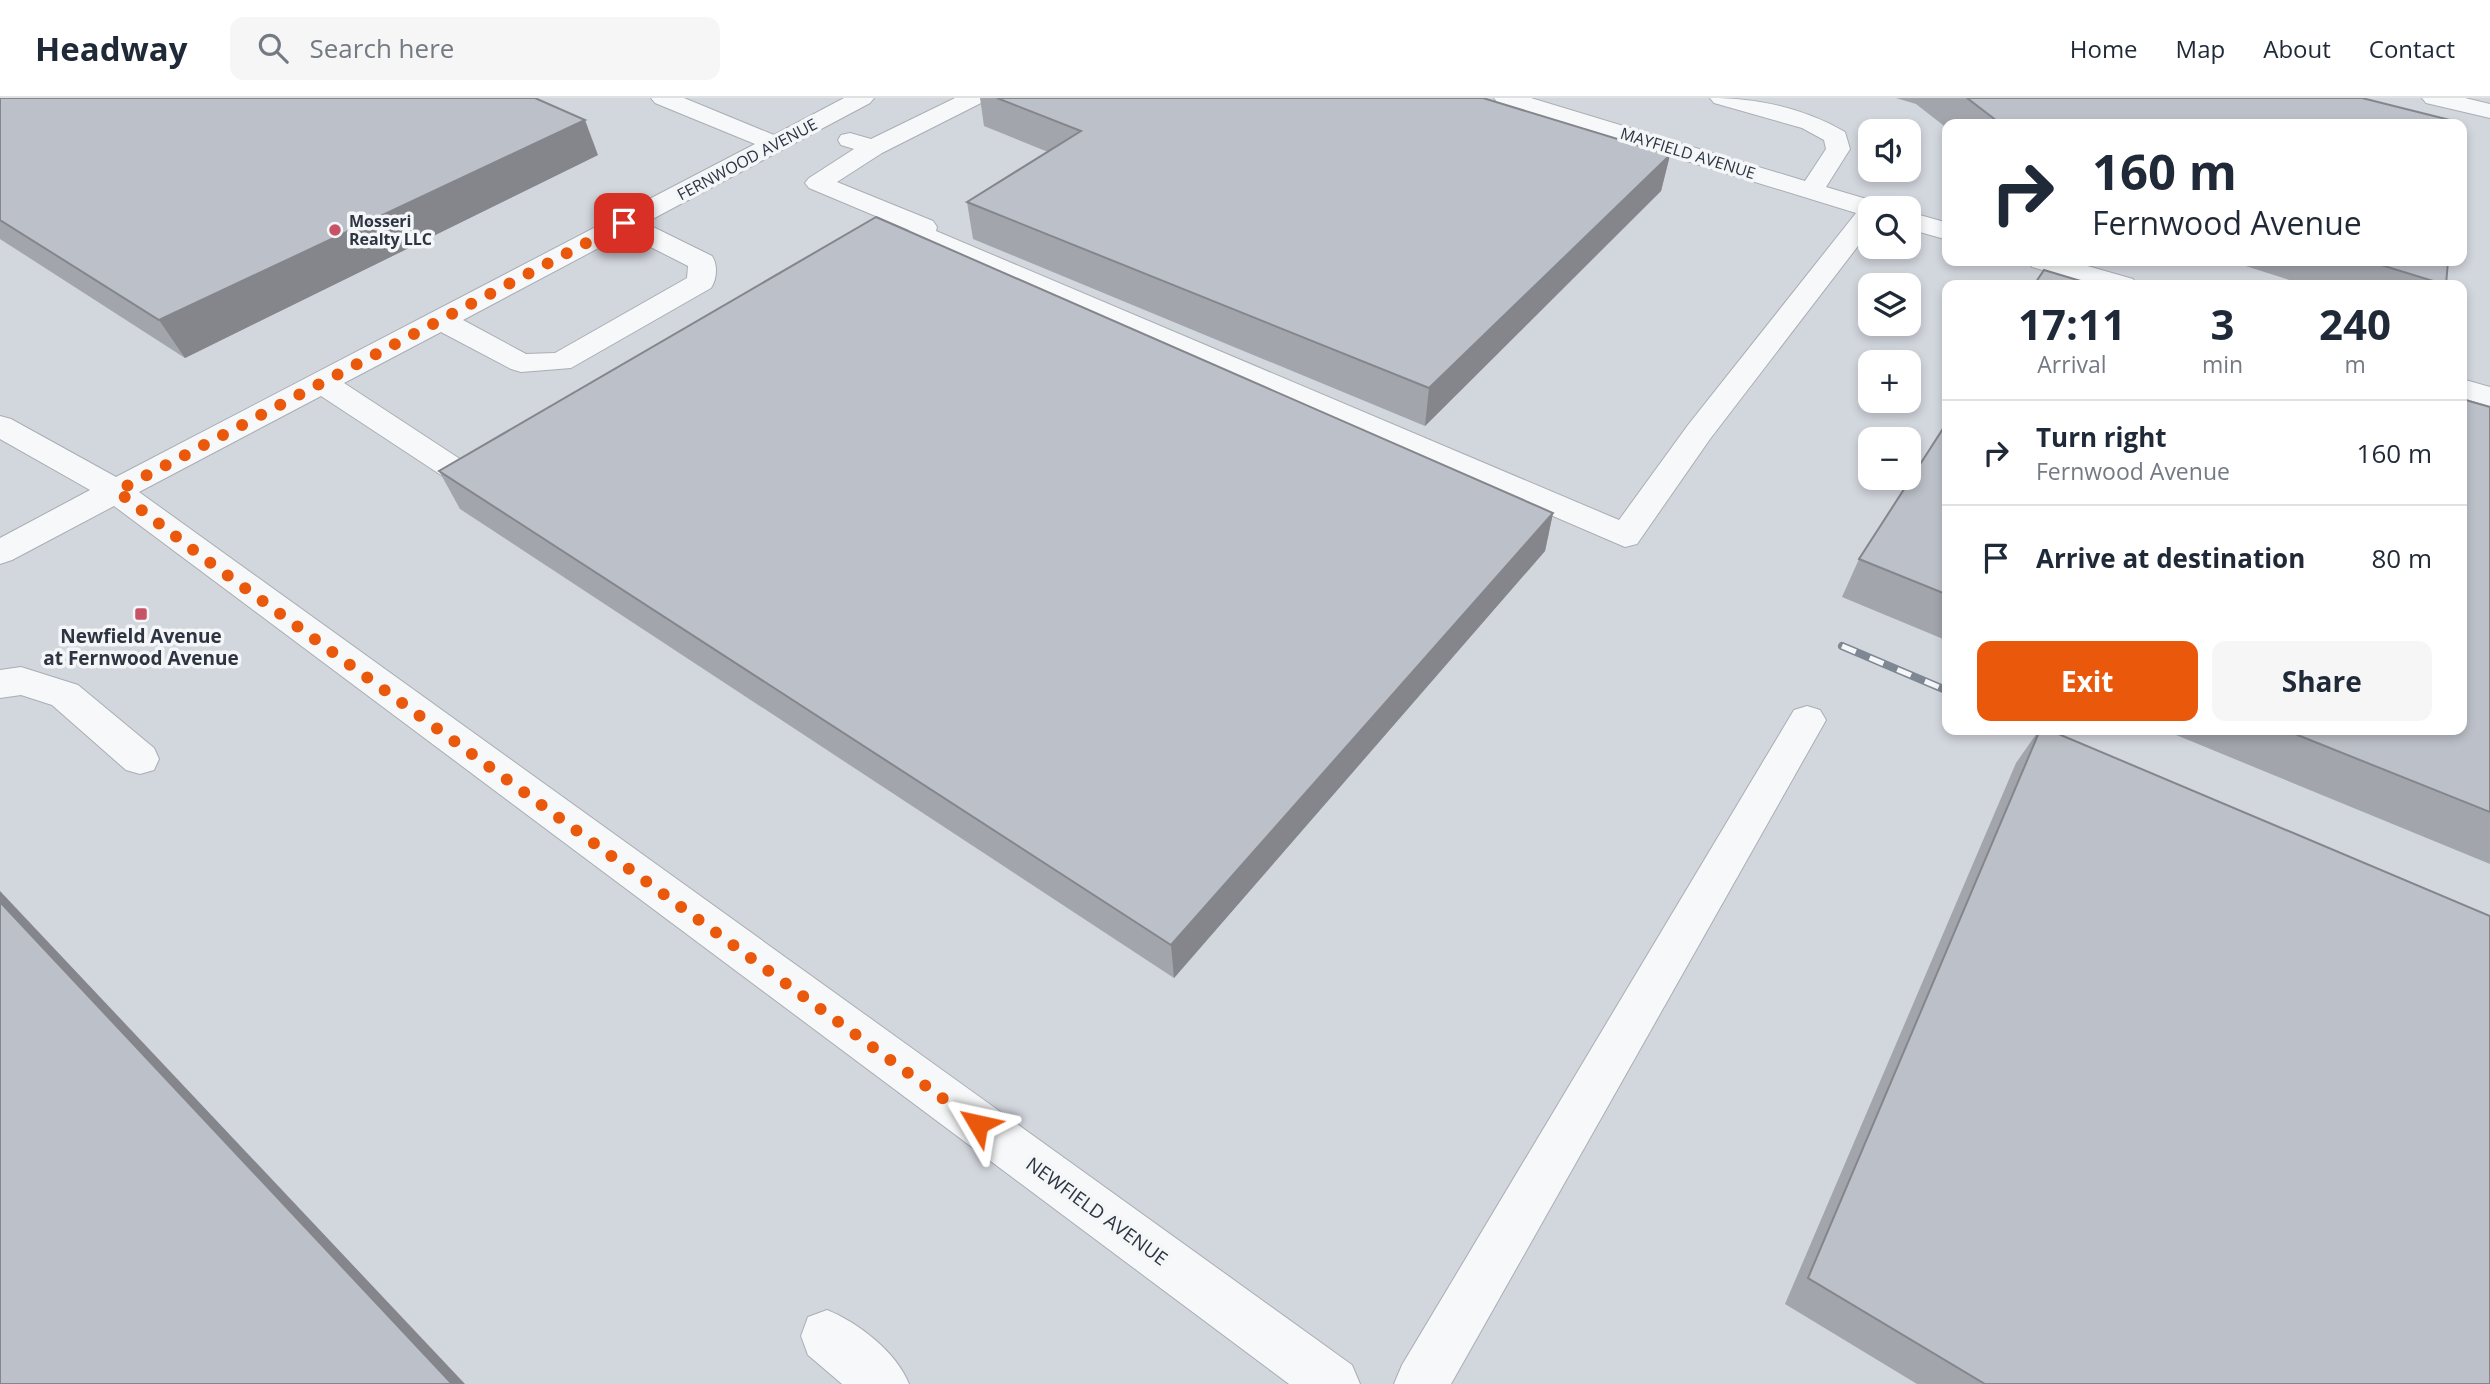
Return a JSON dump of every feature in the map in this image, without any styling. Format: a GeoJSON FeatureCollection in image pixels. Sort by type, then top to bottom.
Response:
{"type":"FeatureCollection","features":[{"type":"Feature","properties":{"kind":"lane"},"geometry":{"type":"LineString","coordinates":[[663,98],[775,144]]}},
{"type":"Feature","properties":{"kind":"lane"},"geometry":{"type":"LineString","coordinates":[[698,112],[726,98]]}},
{"type":"Feature","properties":{"kind":"lane","name":"FERNWOOD AVENUE"},"geometry":{"type":"LineString","coordinates":[[0,552],[862,98]]}},
{"type":"Feature","properties":{"kind":"lane"},"geometry":{"type":"LineString","coordinates":[[973,98],[873,148],[818,183],[924,227],[921,234],[1625,536],[1699,432],[1858,227]]}},
{"type":"Feature","properties":{"kind":"lane","name":"MAYFIELD AVENUE"},"geometry":{"type":"LineString","coordinates":[[1506,98],[1858,206]]}},
{"type":"Feature","properties":{"kind":"lane"},"geometry":{"type":"LineString","coordinates":[[1574,119],[1598,98]]}},
{"type":"Feature","properties":{"kind":"lane"},"geometry":{"type":"LineString","coordinates":[[1722,98],[1811,123],[1836,137],[1838,149],[1811,191]]}},
{"type":"Feature","properties":{"kind":"lane"},"geometry":{"type":"LineString","coordinates":[[2434,98],[2490,111]]}},
{"type":"Feature","properties":{"kind":"lane"},"geometry":{"type":"LineString","coordinates":[[809,126],[873,148]]}},
{"type":"Feature","properties":{"kind":"lane"},"geometry":{"type":"LineString","coordinates":[[441,320],[521,363],[561,362],[701,282],[702,262],[624,223]]}},
{"type":"Feature","properties":{"kind":"lane"},"geometry":{"type":"LineString","coordinates":[[1921,224],[1942,230]]}},
{"type":"Feature","properties":{"kind":"lane"},"geometry":{"type":"LineString","coordinates":[[2059,266],[2106,280]]}},
{"type":"Feature","properties":{"kind":"lane"},"geometry":{"type":"LineString","coordinates":[[321,382],[452,468]]}},
{"type":"Feature","properties":{"kind":"lane"},"geometry":{"type":"LineString","coordinates":[[2467,390],[2490,397]]}},
{"type":"Feature","properties":{"kind":"lane","name":"NEWFIELD AVENUE"},"geometry":{"type":"LineString","coordinates":[[0,426],[117,491],[201,556],[1333,1384]]}},
{"type":"Feature","properties":{"kind":"lane"},"geometry":{"type":"LineString","coordinates":[[0,684],[21,681],[65,695],[139,759]]}},
{"type":"Feature","properties":{"kind":"lane"},"geometry":{"type":"LineString","coordinates":[[1421,1384],[1807,720]]}},
{"type":"Feature","properties":{"kind":"lane"},"geometry":{"type":"LineString","coordinates":[[827,1336],[882,1384]]}},
{"type":"Feature","properties":{"kind":"shaded area"},"geometry":{"type":"Polygon","coordinates":[[[0,98],[2490,98],[2490,1384],[0,1384],[0,98]]]}},
{"type":"Feature","properties":{"kind":"building"},"geometry":{"type":"Polygon","coordinates":[[[0,98],[535,98],[585,120],[159,320],[0,220],[0,98]]]}},
{"type":"Feature","properties":{"kind":"building"},"geometry":{"type":"Polygon","coordinates":[[[997,98],[1483,98],[1670,155],[1429,388],[967,202],[1081,131],[997,98]]]}},
{"type":"Feature","properties":{"kind":"building"},"geometry":{"type":"Polygon","coordinates":[[[1967,98],[2362,98],[2446,119],[1994,119],[1967,98]]]}},
{"type":"Feature","properties":{"kind":"building"},"geometry":{"type":"Polygon","coordinates":[[[876,217],[1553,513],[1171,945],[439,471],[876,217]]]}},
{"type":"Feature","properties":{"kind":"building"},"geometry":{"type":"Polygon","coordinates":[[[2384,266],[2448,266],[2446,280],[2430,280],[2384,266]]]}},
{"type":"Feature","properties":{"kind":"building"},"geometry":{"type":"Polygon","coordinates":[[[2044,270],[2077,280],[2037,280],[2044,270]]]}},
{"type":"Feature","properties":{"kind":"building"},"geometry":{"type":"Polygon","coordinates":[[[2467,400],[2490,407],[2490,812],[2298,735],[2467,735],[2467,400]]]}},
{"type":"Feature","properties":{"kind":"building"},"geometry":{"type":"Polygon","coordinates":[[[1942,430],[1942,593],[1859,559],[1904,490],[1921,490],[1921,463],[1942,430]]]}},
{"type":"Feature","properties":{"kind":"building"},"geometry":{"type":"Polygon","coordinates":[[[2038,735],[2061,735],[2490,916],[2490,1384],[1985,1384],[1808,1278],[2038,735]]]}},
{"type":"Feature","properties":{"kind":"building"},"geometry":{"type":"Polygon","coordinates":[[[0,902],[452,1384],[0,1384],[0,902]]]}},
{"type":"Feature","properties":{"kind":"railway"},"geometry":{"type":"LineString","coordinates":[[1842,646],[1942,688]]}},
{"type":"Feature","properties":{"kind":"place","name":"Mosseri Realty LLC"},"geometry":{"type":"Point","coordinates":[335,230]}},
{"type":"Feature","properties":{"kind":"place","name":"Newfield Avenue at Fernwood Avenue"},"geometry":{"type":"Point","coordinates":[141,614]}},
{"type":"Feature","properties":{"kind":"route"},"geometry":{"type":"LineString","coordinates":[[624,223],[117,491],[201,556],[978,1124]]}}]}
